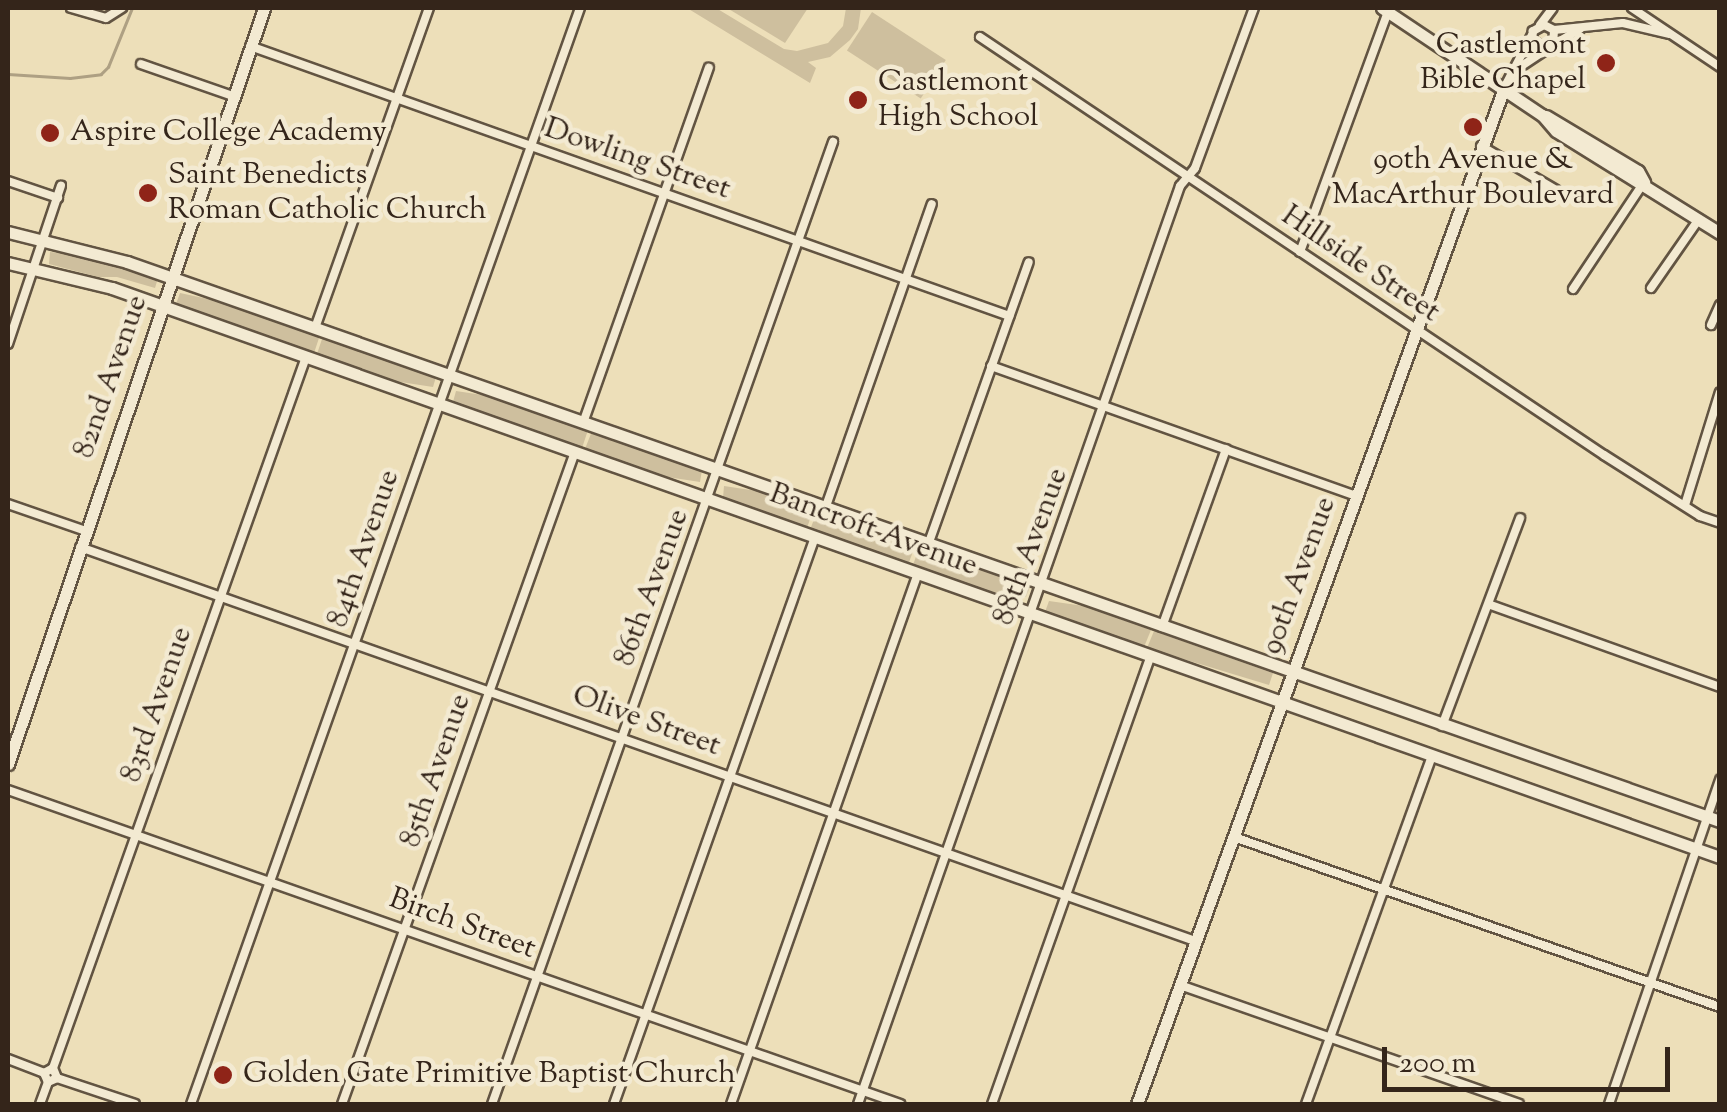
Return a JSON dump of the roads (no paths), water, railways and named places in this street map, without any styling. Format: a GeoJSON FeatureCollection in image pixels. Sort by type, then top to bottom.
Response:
{"type":"FeatureCollection","features":[{"type":"Feature","properties":{"kind":"main road","name":"82nd Avenue"},"geometry":{"type":"LineString","coordinates":[[8,764],[264,8]]}},
{"type":"Feature","properties":{"kind":"main road"},"geometry":{"type":"LineString","coordinates":[[1385,10],[1542,114],[1564,123],[1638,171],[1644,182],[1720,233]]}},
{"type":"Feature","properties":{"kind":"main road","name":"90th Avenue"},"geometry":{"type":"LineString","coordinates":[[1137,1104],[1504,88]]}},
{"type":"Feature","properties":{"kind":"main road","name":"Bancroft Avenue"},"geometry":{"type":"LineString","coordinates":[[8,232],[172,278],[1292,674],[1720,820]]}},
{"type":"Feature","properties":{"kind":"main road","name":"Bancroft Avenue"},"geometry":{"type":"LineString","coordinates":[[8,263],[35,266],[163,306],[1720,857]]}},
{"type":"Feature","properties":{"kind":"street"},"geometry":{"type":"LineString","coordinates":[[72,8],[106,18],[115,16],[122,8]]}},
{"type":"Feature","properties":{"kind":"street"},"geometry":{"type":"LineString","coordinates":[[315,328],[429,8]]}},
{"type":"Feature","properties":{"kind":"street","name":"84th Avenue"},"geometry":{"type":"LineString","coordinates":[[191,1104],[580,8]]}},
{"type":"Feature","properties":{"kind":"street","name":"88th Avenue"},"geometry":{"type":"LineString","coordinates":[[858,1104],[1043,586],[1180,186],[1188,176],[1254,8]]}},
{"type":"Feature","properties":{"kind":"street","name":"90th Avenue"},"geometry":{"type":"LineString","coordinates":[[1504,88],[1518,69],[1532,35],[1552,8]]}},
{"type":"Feature","properties":{"kind":"street"},"geometry":{"type":"LineString","coordinates":[[1623,23],[1630,8],[1720,67]]}},
{"type":"Feature","properties":{"kind":"street"},"geometry":{"type":"LineString","coordinates":[[1300,252],[1385,10]]}},
{"type":"Feature","properties":{"kind":"street"},"geometry":{"type":"LineString","coordinates":[[1540,25],[1554,30],[1572,25],[1580,29],[1623,23],[1669,34]]}},
{"type":"Feature","properties":{"kind":"street","name":"90th Avenue"},"geometry":{"type":"LineString","coordinates":[[1518,69],[1580,29]]}},
{"type":"Feature","properties":{"kind":"street"},"geometry":{"type":"LineString","coordinates":[[1532,35],[1534,44],[1550,47],[1554,30]]}},
{"type":"Feature","properties":{"kind":"street","name":"Hillside Street"},"geometry":{"type":"LineString","coordinates":[[980,37],[1415,330],[1720,523]]}},
{"type":"Feature","properties":{"kind":"street","name":"Dowling Street"},"geometry":{"type":"LineString","coordinates":[[250,46],[1008,316]]}},
{"type":"Feature","properties":{"kind":"street"},"geometry":{"type":"LineString","coordinates":[[140,64],[233,96]]}},
{"type":"Feature","properties":{"kind":"street"},"geometry":{"type":"LineString","coordinates":[[582,423],[709,68]]}},
{"type":"Feature","properties":{"kind":"street","name":"86th Avenue"},"geometry":{"type":"LineString","coordinates":[[492,1104],[834,142]]}},
{"type":"Feature","properties":{"kind":"street"},"geometry":{"type":"LineString","coordinates":[[1482,146],[1556,190]]}},
{"type":"Feature","properties":{"kind":"street"},"geometry":{"type":"LineString","coordinates":[[8,180],[58,198]]}},
{"type":"Feature","properties":{"kind":"street"},"geometry":{"type":"LineString","coordinates":[[1573,289],[1644,182]]}},
{"type":"Feature","properties":{"kind":"street"},"geometry":{"type":"LineString","coordinates":[[8,344],[61,186]]}},
{"type":"Feature","properties":{"kind":"street"},"geometry":{"type":"LineString","coordinates":[[825,508],[932,204]]}},
{"type":"Feature","properties":{"kind":"street"},"geometry":{"type":"LineString","coordinates":[[1651,288],[1699,219]]}},
{"type":"Feature","properties":{"kind":"street"},"geometry":{"type":"LineString","coordinates":[[928,545],[1029,262]]}},
{"type":"Feature","properties":{"kind":"street"},"geometry":{"type":"LineString","coordinates":[[1711,324],[1720,305]]}},
{"type":"Feature","properties":{"kind":"street","name":"83rd Avenue"},"geometry":{"type":"LineString","coordinates":[[40,1104],[306,357]]}},
{"type":"Feature","properties":{"kind":"street"},"geometry":{"type":"LineString","coordinates":[[992,366],[1356,496]]}},
{"type":"Feature","properties":{"kind":"street"},"geometry":{"type":"LineString","coordinates":[[1685,504],[1720,392]]}},
{"type":"Feature","properties":{"kind":"street"},"geometry":{"type":"LineString","coordinates":[[1162,628],[1226,450]]}},
{"type":"Feature","properties":{"kind":"street","name":"85th Avenue"},"geometry":{"type":"LineString","coordinates":[[342,1104],[575,452]]}},
{"type":"Feature","properties":{"kind":"street"},"geometry":{"type":"LineString","coordinates":[[8,504],[86,531]]}},
{"type":"Feature","properties":{"kind":"street"},"geometry":{"type":"LineString","coordinates":[[1442,726],[1491,605],[1520,518]]}},
{"type":"Feature","properties":{"kind":"street"},"geometry":{"type":"LineString","coordinates":[[614,1104],[815,537]]}},
{"type":"Feature","properties":{"kind":"street","name":"Olive Street"},"geometry":{"type":"LineString","coordinates":[[80,547],[1196,941]]}},
{"type":"Feature","properties":{"kind":"street"},"geometry":{"type":"LineString","coordinates":[[732,1104],[918,573]]}},
{"type":"Feature","properties":{"kind":"street"},"geometry":{"type":"LineString","coordinates":[[1491,605],[1720,687]]}},
{"type":"Feature","properties":{"kind":"street"},"geometry":{"type":"LineString","coordinates":[[992,1104],[1152,656]]}},
{"type":"Feature","properties":{"kind":"street"},"geometry":{"type":"LineString","coordinates":[[1306,1104],[1432,755]]}},
{"type":"Feature","properties":{"kind":"street"},"geometry":{"type":"LineString","coordinates":[[1609,1104],[1720,779]]}},
{"type":"Feature","properties":{"kind":"street","name":"Birch Street"},"geometry":{"type":"LineString","coordinates":[[8,790],[900,1104]]}},
{"type":"Feature","properties":{"kind":"street"},"geometry":{"type":"LineString","coordinates":[[1234,837],[1720,1007]]}},
{"type":"Feature","properties":{"kind":"street"},"geometry":{"type":"LineString","coordinates":[[1180,985],[1518,1104]]}},
{"type":"Feature","properties":{"kind":"street"},"geometry":{"type":"LineString","coordinates":[[8,1059],[135,1104]]}},
{"type":"Feature","properties":{"kind":"waterway"},"geometry":{"type":"LineString","coordinates":[[8,74],[70,78],[101,74],[108,67],[132,8]]}},
{"type":"Feature","properties":{"kind":"place","name":"Castlemont Bible Chapel"},"geometry":{"type":"Point","coordinates":[1606,63]}},
{"type":"Feature","properties":{"kind":"place","name":"Castlemont High School"},"geometry":{"type":"Point","coordinates":[858,100]}},
{"type":"Feature","properties":{"kind":"place","name":"90th Avenue & MacArthur Boulevard"},"geometry":{"type":"Point","coordinates":[1473,127]}},
{"type":"Feature","properties":{"kind":"place","name":"Aspire College Academy"},"geometry":{"type":"Point","coordinates":[50,133]}},
{"type":"Feature","properties":{"kind":"place","name":"Saint Benedicts Roman Catholic Church"},"geometry":{"type":"Point","coordinates":[148,193]}},
{"type":"Feature","properties":{"kind":"place","name":"Golden Gate Primitive Baptist Church"},"geometry":{"type":"Point","coordinates":[223,1075]}}]}
